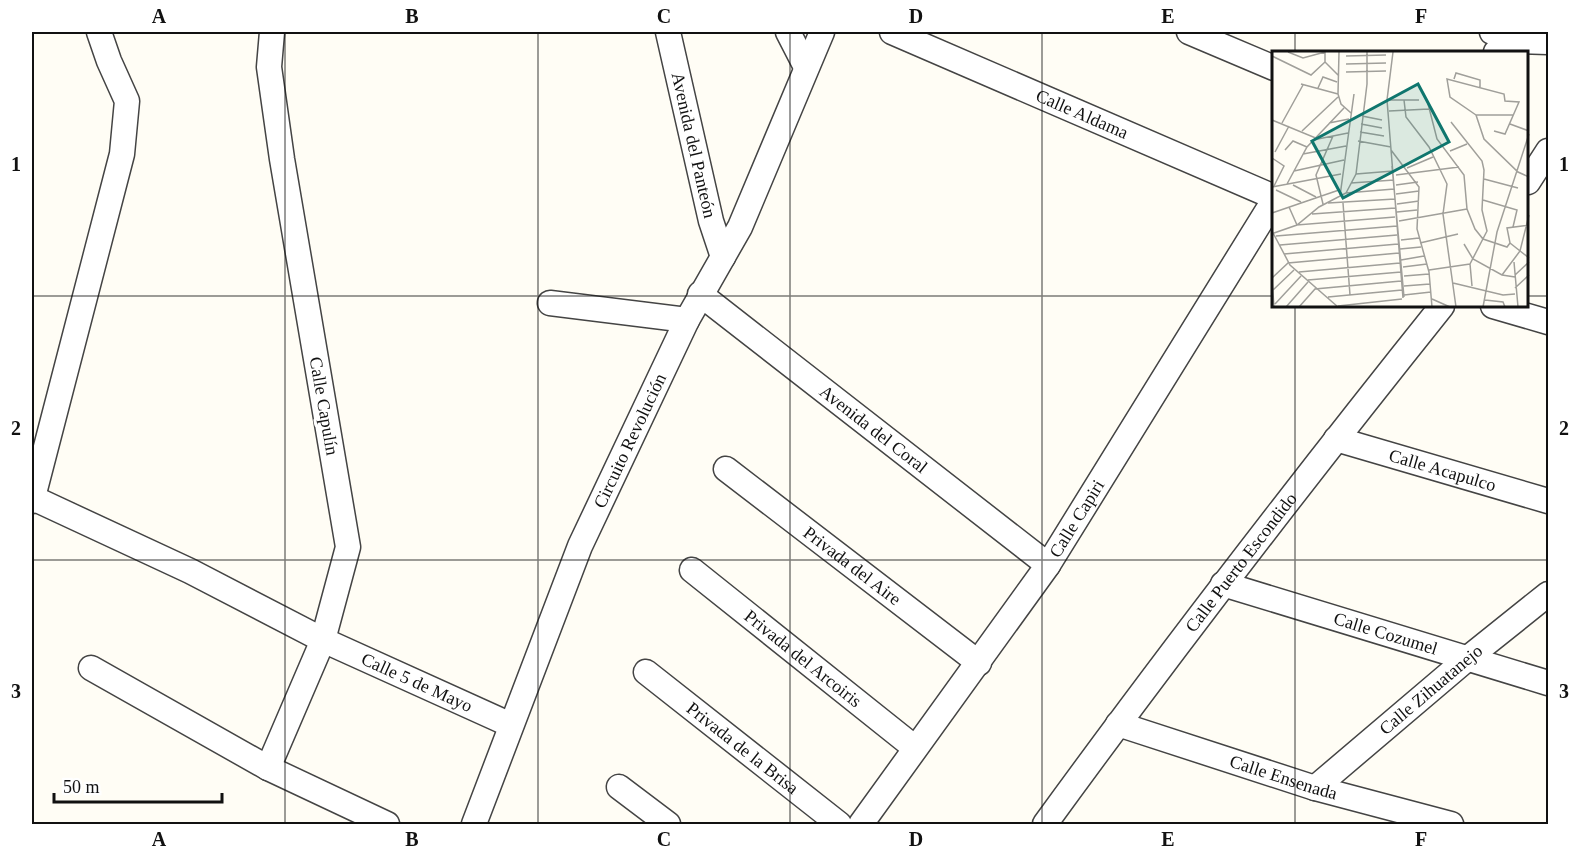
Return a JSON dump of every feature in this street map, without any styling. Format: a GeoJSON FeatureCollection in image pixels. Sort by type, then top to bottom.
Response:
{"type":"FeatureCollection","features":[{"type":"Feature","properties":{"kind":"street"},"geometry":{"type":"LineString","coordinates":[[32,499],[122,154],[127,101],[99,32]]}},
{"type":"Feature","properties":{"kind":"street","name":"Calle Capulín"},"geometry":{"type":"LineString","coordinates":[[268,768],[323,640],[348,547],[282,159],[269,67],[272,32]]}},
{"type":"Feature","properties":{"kind":"street","name":"Avenida del Panteón"},"geometry":{"type":"LineString","coordinates":[[668,32],[709,210],[723,257]]}},
{"type":"Feature","properties":{"kind":"street"},"geometry":{"type":"LineString","coordinates":[[788,32],[806,67]]}},
{"type":"Feature","properties":{"kind":"street","name":"Circuito Revolución"},"geometry":{"type":"LineString","coordinates":[[474,825],[580,546],[700,294],[740,227],[822,32]]}},
{"type":"Feature","properties":{"kind":"street","name":"Calle Aldama"},"geometry":{"type":"LineString","coordinates":[[892,32],[1272,197]]}},
{"type":"Feature","properties":{"kind":"street"},"geometry":{"type":"LineString","coordinates":[[1189,32],[1272,67]]}},
{"type":"Feature","properties":{"kind":"street"},"geometry":{"type":"LineString","coordinates":[[1492,32],[1505,47],[1548,42]]}},
{"type":"Feature","properties":{"kind":"street"},"geometry":{"type":"LineString","coordinates":[[1529,179],[1548,151]]}},
{"type":"Feature","properties":{"kind":"street","name":"Calle Capiri"},"geometry":{"type":"LineString","coordinates":[[861,825],[1048,565],[1272,201]]}},
{"type":"Feature","properties":{"kind":"street","name":"Avenida del Coral"},"geometry":{"type":"LineString","coordinates":[[700,294],[1048,565]]}},
{"type":"Feature","properties":{"kind":"street"},"geometry":{"type":"LineString","coordinates":[[550,303],[687,320]]}},
{"type":"Feature","properties":{"kind":"street","name":"Calle Puerto Escondido"},"geometry":{"type":"LineString","coordinates":[[1046,825],[1223,584],[1440,308]]}},
{"type":"Feature","properties":{"kind":"street"},"geometry":{"type":"LineString","coordinates":[[1500,308],[1548,322]]}},
{"type":"Feature","properties":{"kind":"street","name":"Calle Acapulco"},"geometry":{"type":"LineString","coordinates":[[1336,439],[1548,501]]}},
{"type":"Feature","properties":{"kind":"street","name":"Privada del Aire"},"geometry":{"type":"LineString","coordinates":[[726,469],[979,663]]}},
{"type":"Feature","properties":{"kind":"street","name":"Calle 5 de Mayo"},"geometry":{"type":"LineString","coordinates":[[32,499],[190,570],[323,640],[512,725]]}},
{"type":"Feature","properties":{"kind":"street","name":"Privada del Arcoiris"},"geometry":{"type":"LineString","coordinates":[[692,570],[915,748]]}},
{"type":"Feature","properties":{"kind":"street","name":"Calle Cozumel"},"geometry":{"type":"LineString","coordinates":[[1223,584],[1548,683]]}},
{"type":"Feature","properties":{"kind":"street","name":"Calle Zihuatanejo"},"geometry":{"type":"LineString","coordinates":[[1315,788],[1468,658],[1548,594]]}},
{"type":"Feature","properties":{"kind":"street"},"geometry":{"type":"LineString","coordinates":[[91,668],[268,768],[387,825]]}},
{"type":"Feature","properties":{"kind":"street","name":"Privada de la Brisa"},"geometry":{"type":"LineString","coordinates":[[646,672],[839,825]]}},
{"type":"Feature","properties":{"kind":"street","name":"Calle Ensenada"},"geometry":{"type":"LineString","coordinates":[[1118,724],[1315,788],[1450,825]]}},
{"type":"Feature","properties":{"kind":"street"},"geometry":{"type":"LineString","coordinates":[[619,786],[668,825]]}}]}
